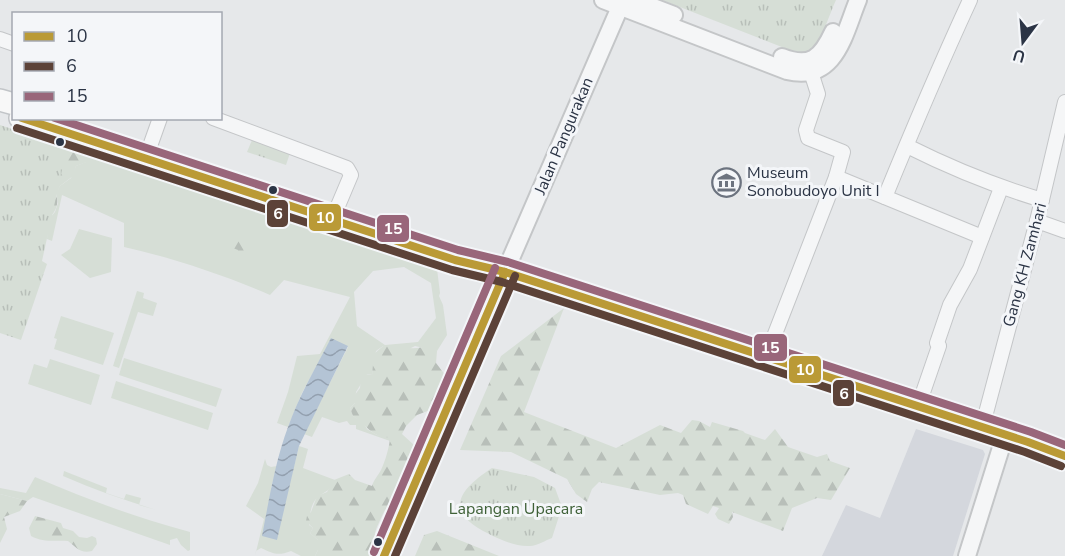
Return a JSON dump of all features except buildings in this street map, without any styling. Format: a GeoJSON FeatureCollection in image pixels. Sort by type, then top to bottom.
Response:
{"type":"FeatureCollection","features":[{"type":"Feature","properties":{"kind":"main road"},"geometry":{"type":"LineString","coordinates":[[26,120],[334,215]]}},
{"type":"Feature","properties":{"kind":"main road"},"geometry":{"type":"LineString","coordinates":[[63,120],[455,260],[505,272],[1065,456]]}},
{"type":"Feature","properties":{"kind":"main road"},"geometry":{"type":"LineString","coordinates":[[384,556],[505,272]]}},
{"type":"Feature","properties":{"kind":"street"},"geometry":{"type":"LineString","coordinates":[[603,0],[626,2],[708,34],[792,61],[807,61],[824,51],[846,0]]}},
{"type":"Feature","properties":{"kind":"street"},"geometry":{"type":"LineString","coordinates":[[708,34],[787,71],[801,74],[811,72],[825,66],[834,56],[858,0]]}},
{"type":"Feature","properties":{"kind":"street"},"geometry":{"type":"LineString","coordinates":[[885,197],[925,98],[970,0]]}},
{"type":"Feature","properties":{"kind":"street","name":"Jalan Pangurakan"},"geometry":{"type":"LineString","coordinates":[[505,272],[626,2]]}},
{"type":"Feature","properties":{"kind":"street"},"geometry":{"type":"LineString","coordinates":[[766,357],[836,177],[843,152],[808,138],[806,130],[818,94],[811,72]]}},
{"type":"Feature","properties":{"kind":"street","name":"Gang KH Zamhari"},"geometry":{"type":"LineString","coordinates":[[982,428],[1037,221],[1065,102]]}},
{"type":"Feature","properties":{"kind":"street"},"geometry":{"type":"LineString","coordinates":[[149,149],[159,120]]}},
{"type":"Feature","properties":{"kind":"street"},"geometry":{"type":"LineString","coordinates":[[218,120],[347,168],[351,172],[350,177],[334,215]]}},
{"type":"Feature","properties":{"kind":"street"},"geometry":{"type":"LineString","coordinates":[[907,146],[963,173],[1001,188],[1042,200]]}},
{"type":"Feature","properties":{"kind":"street"},"geometry":{"type":"LineString","coordinates":[[836,177],[982,237]]}},
{"type":"Feature","properties":{"kind":"street"},"geometry":{"type":"LineString","coordinates":[[918,407],[950,305],[970,269],[1001,188]]}},
{"type":"Feature","properties":{"kind":"street"},"geometry":{"type":"LineString","coordinates":[[1037,221],[1065,231]]}},
{"type":"Feature","properties":{"kind":"street"},"geometry":{"type":"LineString","coordinates":[[967,556],[1005,435]]}},
{"type":"Feature","properties":{"kind":"shaded area"},"geometry":{"type":"Polygon","coordinates":[[[916,429],[983,450],[985,454],[953,556],[822,556],[846,505],[880,518],[916,429]]]}},
{"type":"Feature","properties":{"kind":"green space"},"geometry":{"type":"Polygon","coordinates":[[[662,0],[836,0],[819,39],[808,51],[802,53],[662,0]]]}},
{"type":"Feature","properties":{"kind":"green space"},"geometry":{"type":"Polygon","coordinates":[[[0,125],[67,147],[42,261],[47,264],[21,340],[0,333],[0,125]]]}},
{"type":"Feature","properties":{"kind":"green space"},"geometry":{"type":"Polygon","coordinates":[[[252,140],[290,153],[286,165],[247,152],[252,140]]]}},
{"type":"Feature","properties":{"kind":"green space"},"geometry":{"type":"Polygon","coordinates":[[[50,142],[81,152],[87,157],[87,162],[76,166],[73,176],[60,186],[56,195],[56,209],[48,220],[49,230],[45,241],[50,142]]]}},
{"type":"Feature","properties":{"kind":"green space"},"geometry":{"type":"Polygon","coordinates":[[[87,155],[437,269],[439,296],[443,305],[447,335],[437,351],[415,346],[409,349],[383,346],[376,351],[372,375],[367,374],[356,392],[355,403],[350,408],[353,416],[363,422],[367,429],[377,435],[390,437],[390,441],[356,429],[356,425],[350,425],[347,421],[339,423],[322,417],[312,437],[304,434],[348,347],[331,339],[302,393],[288,427],[277,423],[297,356],[320,354],[350,297],[284,280],[270,295],[198,268],[124,247],[124,223],[62,195],[52,241],[47,239],[48,220],[55,212],[58,203],[56,193],[60,186],[71,178],[76,166],[86,162],[87,155]],[[404,267],[373,271],[354,292],[357,326],[385,345],[418,342],[436,318],[431,283],[404,267]]]}},
{"type":"Feature","properties":{"kind":"green space"},"geometry":{"type":"Polygon","coordinates":[[[79,229],[112,238],[111,272],[90,278],[61,255],[70,249],[79,229]]]}},
{"type":"Feature","properties":{"kind":"green space"},"geometry":{"type":"Polygon","coordinates":[[[232,235],[244,239],[245,244],[254,248],[255,253],[249,258],[248,266],[240,263],[237,258],[238,250],[225,245],[232,235]]]}},
{"type":"Feature","properties":{"kind":"green space"},"geometry":{"type":"Polygon","coordinates":[[[137,291],[144,293],[143,298],[157,303],[153,316],[138,312],[119,368],[113,366],[137,291]]]}},
{"type":"Feature","properties":{"kind":"green space"},"geometry":{"type":"Polygon","coordinates":[[[564,308],[524,412],[616,448],[660,425],[681,433],[692,420],[710,427],[712,422],[765,440],[775,429],[788,447],[817,457],[827,454],[830,461],[850,468],[831,500],[817,498],[792,508],[783,531],[732,512],[733,517],[729,524],[718,519],[715,514],[719,508],[713,506],[708,514],[686,504],[683,495],[678,493],[660,495],[599,482],[592,489],[587,502],[576,494],[567,479],[511,452],[460,450],[501,356],[564,308]]]}},
{"type":"Feature","properties":{"kind":"green space"},"geometry":{"type":"Polygon","coordinates":[[[61,316],[114,333],[103,365],[54,349],[57,339],[54,338],[61,316]]]}},
{"type":"Feature","properties":{"kind":"green space"},"geometry":{"type":"Polygon","coordinates":[[[428,345],[437,351],[436,363],[446,376],[438,407],[417,415],[406,426],[402,434],[414,445],[419,443],[425,445],[402,504],[385,510],[379,523],[375,533],[379,545],[376,556],[315,556],[318,550],[318,540],[310,533],[313,528],[306,521],[317,496],[327,492],[334,480],[349,474],[355,480],[372,486],[383,467],[388,449],[390,437],[374,433],[353,416],[350,408],[355,403],[354,396],[360,388],[361,377],[365,374],[372,375],[374,354],[383,346],[412,348],[428,345]]]}},
{"type":"Feature","properties":{"kind":"green space"},"geometry":{"type":"Polygon","coordinates":[[[124,358],[222,389],[216,407],[119,375],[124,358]]]}},
{"type":"Feature","properties":{"kind":"green space"},"geometry":{"type":"Polygon","coordinates":[[[50,359],[100,375],[91,405],[28,384],[34,364],[47,368],[50,359]]]}},
{"type":"Feature","properties":{"kind":"green space"},"geometry":{"type":"Polygon","coordinates":[[[116,381],[213,413],[208,430],[111,398],[116,381]]]}},
{"type":"Feature","properties":{"kind":"green space"},"geometry":{"type":"Polygon","coordinates":[[[299,446],[308,449],[303,468],[335,480],[329,489],[315,500],[311,510],[309,525],[313,528],[310,533],[318,540],[318,550],[315,556],[301,556],[291,551],[276,554],[261,548],[256,551],[264,519],[246,506],[258,483],[265,459],[267,465],[277,466],[271,488],[289,486],[299,446]]]}},
{"type":"Feature","properties":{"kind":"green space","name":"Lapangan Upacara"},"geometry":{"type":"Polygon","coordinates":[[[492,468],[534,477],[555,488],[562,507],[552,538],[533,546],[514,544],[489,534],[466,518],[461,510],[460,501],[464,493],[470,485],[492,468]]]}},
{"type":"Feature","properties":{"kind":"green space"},"geometry":{"type":"Polygon","coordinates":[[[64,471],[107,488],[106,493],[124,499],[126,494],[141,498],[139,505],[97,490],[63,476],[64,471]]]}},
{"type":"Feature","properties":{"kind":"green space"},"geometry":{"type":"Polygon","coordinates":[[[35,477],[112,508],[190,532],[190,550],[188,551],[181,545],[177,538],[170,540],[170,545],[33,497],[27,501],[0,494],[0,488],[26,493],[35,477]]]}},
{"type":"Feature","properties":{"kind":"green space"},"geometry":{"type":"Polygon","coordinates":[[[0,494],[27,501],[20,511],[4,517],[7,529],[0,543],[0,494]]]}},
{"type":"Feature","properties":{"kind":"green space"},"geometry":{"type":"Polygon","coordinates":[[[35,516],[61,523],[63,528],[73,531],[79,537],[92,536],[96,538],[97,544],[92,551],[84,552],[68,541],[45,540],[31,536],[29,528],[35,516]]]}},
{"type":"Feature","properties":{"kind":"green space"},"geometry":{"type":"Polygon","coordinates":[[[437,531],[499,556],[415,556],[424,535],[437,531]]]}},
{"type":"Feature","properties":{"kind":"water"},"geometry":{"type":"Polygon","coordinates":[[[331,338],[348,346],[299,446],[277,540],[262,536],[283,440],[302,393],[331,338]]]}},
{"type":"Feature","properties":{"kind":"transit line","name":"10"},"geometry":{"type":"LineString","coordinates":[[28,120],[455,260],[505,272],[1065,456]]}},
{"type":"Feature","properties":{"kind":"transit line","name":"15"},"geometry":{"type":"LineString","coordinates":[[61,120],[458,250],[508,262],[1065,445]]}},
{"type":"Feature","properties":{"kind":"transit line","name":"6"},"geometry":{"type":"LineString","coordinates":[[17,128],[452,270],[502,282],[1025,452],[1061,466]]}},
{"type":"Feature","properties":{"kind":"transit line","name":"15"},"geometry":{"type":"LineString","coordinates":[[374,552],[495,268]]}},
{"type":"Feature","properties":{"kind":"transit line","name":"10"},"geometry":{"type":"LineString","coordinates":[[384,556],[505,272]]}},
{"type":"Feature","properties":{"kind":"transit line","name":"6"},"geometry":{"type":"LineString","coordinates":[[395,556],[515,276]]}},
{"type":"Feature","properties":{"kind":"place","name":"Museum Sonobudoyo Unit I"},"geometry":{"type":"Point","coordinates":[726,182]}}]}
